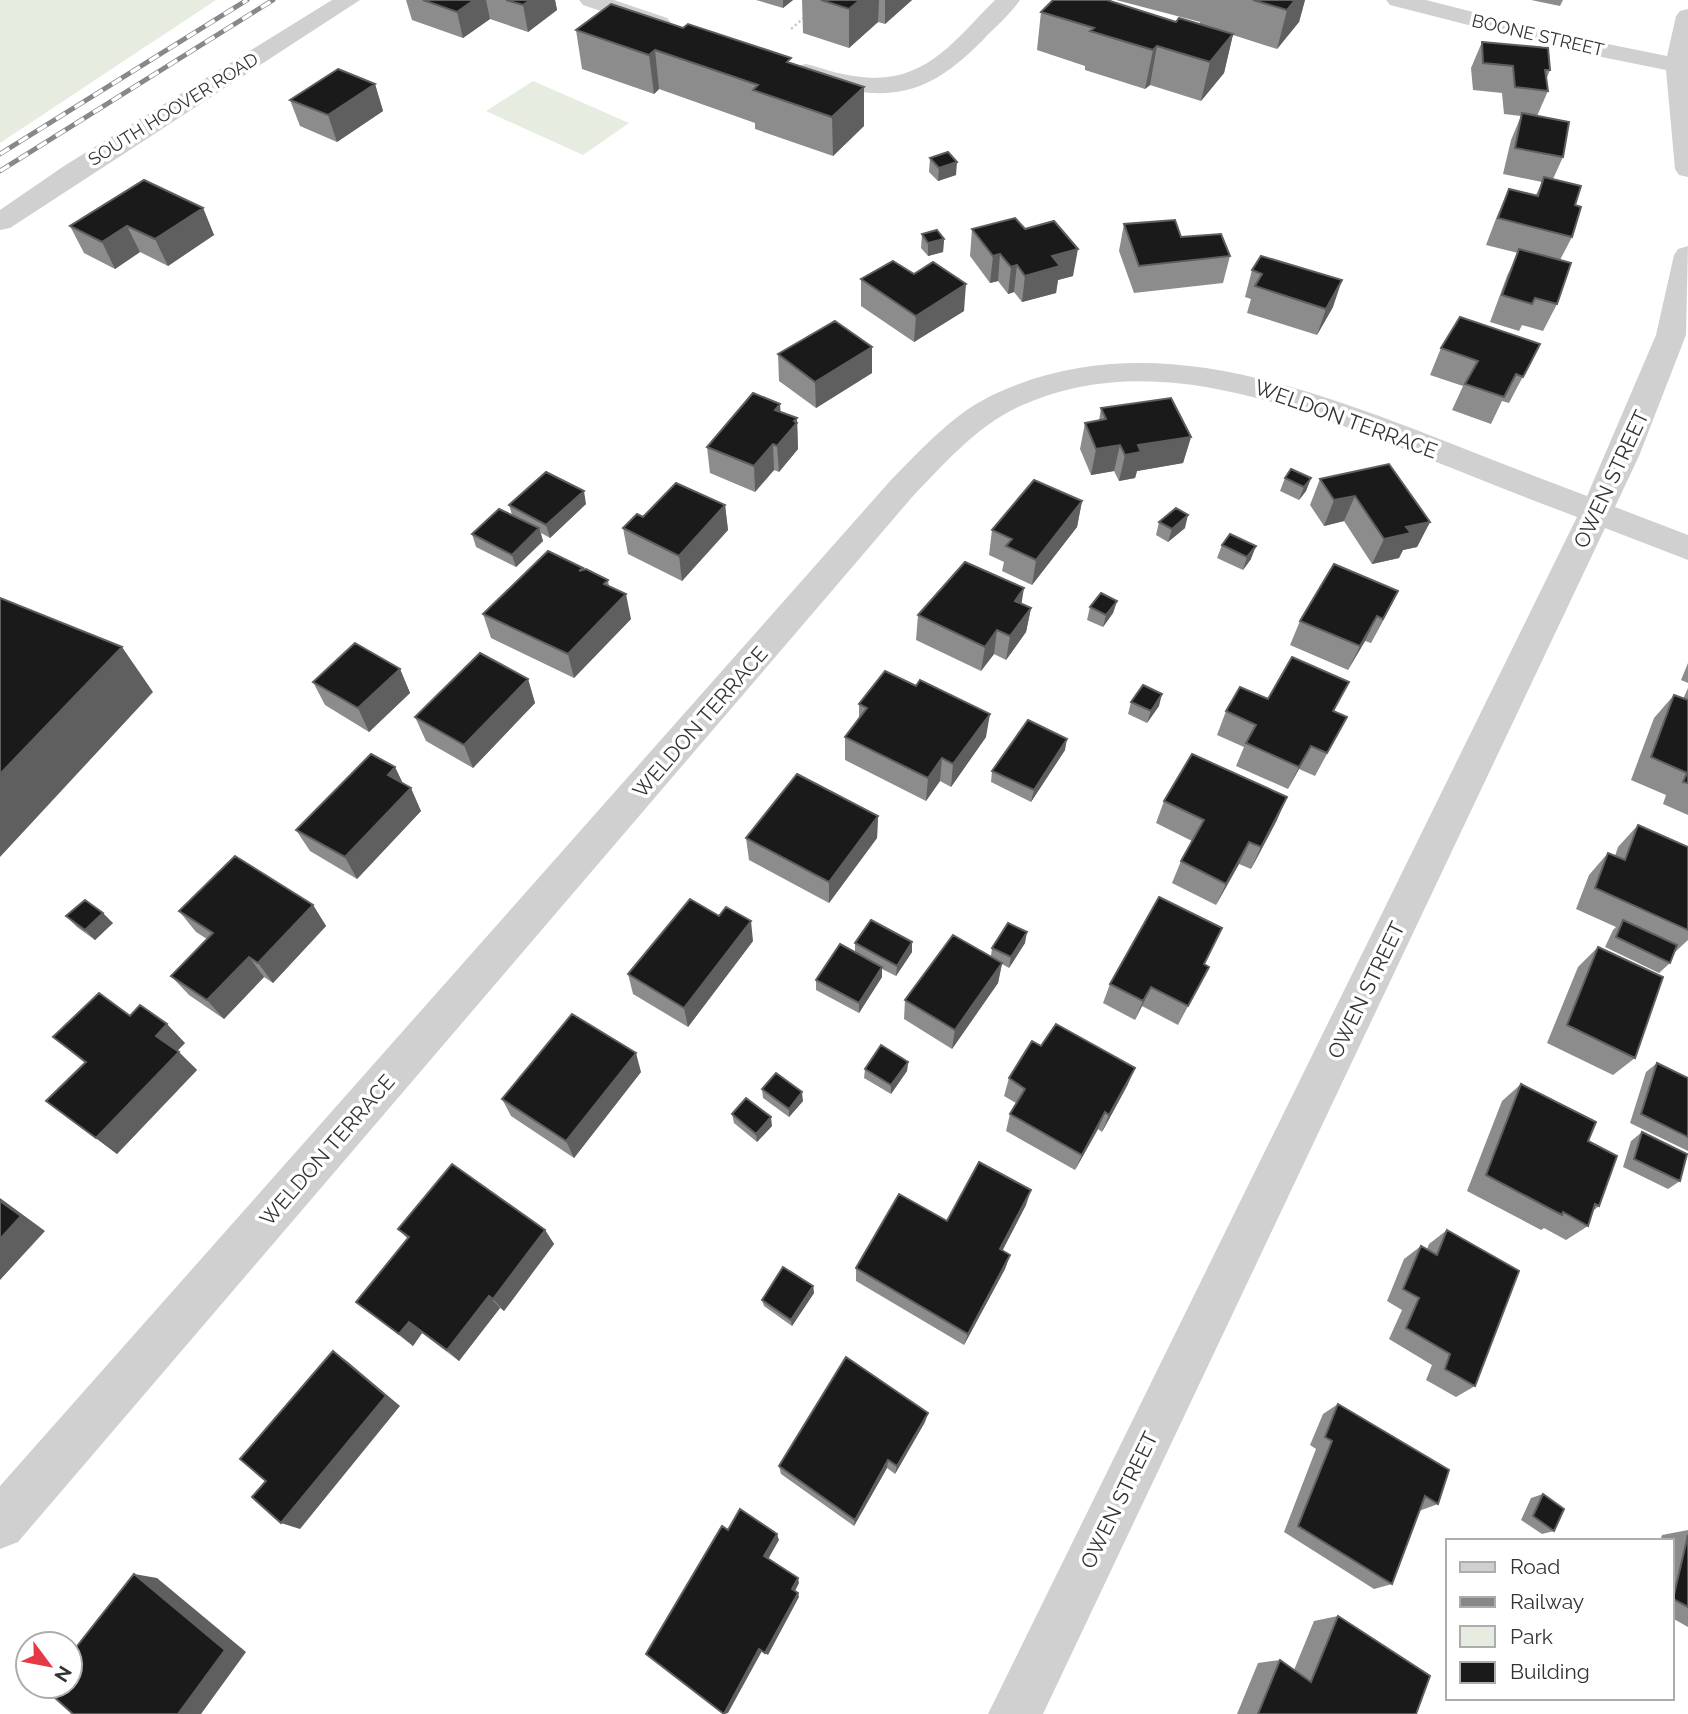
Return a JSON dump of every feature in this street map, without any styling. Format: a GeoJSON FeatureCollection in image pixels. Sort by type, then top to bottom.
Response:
{"type":"FeatureCollection","features":[{"type":"Feature","properties":{"kind":"street","name":"SOUTH HOOVER ROAD"},"geometry":{"type":"LineString","coordinates":[[0,222],[73,172],[348,0]]}},
{"type":"Feature","properties":{"kind":"street"},"geometry":{"type":"LineString","coordinates":[[591,0],[681,30]]}},
{"type":"Feature","properties":{"kind":"street"},"geometry":{"type":"LineString","coordinates":[[785,65],[837,82],[887,87],[930,75],[1008,0]]}},
{"type":"Feature","properties":{"kind":"street","name":"BOONE STREET"},"geometry":{"type":"LineString","coordinates":[[1398,0],[1562,42],[1678,65]]}},
{"type":"Feature","properties":{"kind":"street"},"geometry":{"type":"LineString","coordinates":[[1688,16],[1681,35],[1678,65],[1688,169]]}},
{"type":"Feature","properties":{"kind":"street","name":"OWEN STREET"},"geometry":{"type":"LineString","coordinates":[[1014,1714],[1644,408],[1671,335],[1688,255]]}},
{"type":"Feature","properties":{"kind":"street","name":"WELDON TERRACE"},"geometry":{"type":"LineString","coordinates":[[0,1524],[902,488],[967,425],[1023,394],[1078,376],[1152,371],[1245,381],[1308,400],[1688,548]]}},
{"type":"Feature","properties":{"kind":"path"},"geometry":{"type":"LineString","coordinates":[[791,29],[808,14]]}},
{"type":"Feature","properties":{"kind":"green space"},"geometry":{"type":"Polygon","coordinates":[[[0,0],[216,0],[0,143],[0,0]]]}},
{"type":"Feature","properties":{"kind":"green space"},"geometry":{"type":"Polygon","coordinates":[[[533,81],[629,123],[583,155],[486,111],[533,81]]]}},
{"type":"Feature","properties":{"kind":"building"},"geometry":{"type":"Polygon","coordinates":[[[423,0],[474,0],[457,12],[423,0]]]}},
{"type":"Feature","properties":{"kind":"building"},"geometry":{"type":"Polygon","coordinates":[[[506,0],[530,0],[523,5],[506,0]]]}},
{"type":"Feature","properties":{"kind":"building"},"geometry":{"type":"Polygon","coordinates":[[[821,0],[860,0],[849,9],[821,0]]]}},
{"type":"Feature","properties":{"kind":"building"},"geometry":{"type":"Polygon","coordinates":[[[1053,0],[1107,0],[1176,22],[1179,18],[1233,34],[1210,62],[1157,46],[1153,50],[1090,31],[1094,28],[1041,12],[1053,0]]]}},
{"type":"Feature","properties":{"kind":"building"},"geometry":{"type":"Polygon","coordinates":[[[1253,0],[1295,0],[1287,10],[1253,0]]]}},
{"type":"Feature","properties":{"kind":"building"},"geometry":{"type":"Polygon","coordinates":[[[611,4],[683,28],[688,24],[791,58],[787,62],[864,87],[832,117],[753,90],[758,85],[655,50],[649,55],[576,30],[611,4]]]}},
{"type":"Feature","properties":{"kind":"building"},"geometry":{"type":"Polygon","coordinates":[[[1482,42],[1548,48],[1550,70],[1545,70],[1548,91],[1515,87],[1513,66],[1483,63],[1482,42]]]}},
{"type":"Feature","properties":{"kind":"building"},"geometry":{"type":"Polygon","coordinates":[[[338,69],[375,84],[328,115],[290,100],[338,69]]]}},
{"type":"Feature","properties":{"kind":"building"},"geometry":{"type":"Polygon","coordinates":[[[1522,113],[1569,122],[1563,157],[1515,148],[1522,113]]]}},
{"type":"Feature","properties":{"kind":"building"},"geometry":{"type":"Polygon","coordinates":[[[948,152],[957,162],[939,168],[930,158],[948,152]]]}},
{"type":"Feature","properties":{"kind":"building"},"geometry":{"type":"Polygon","coordinates":[[[1544,177],[1581,186],[1575,205],[1581,207],[1572,237],[1498,218],[1509,189],[1538,196],[1544,177]]]}},
{"type":"Feature","properties":{"kind":"building"},"geometry":{"type":"Polygon","coordinates":[[[144,180],[203,208],[155,239],[127,226],[102,242],[70,226],[144,180]]]}},
{"type":"Feature","properties":{"kind":"building"},"geometry":{"type":"Polygon","coordinates":[[[1015,218],[1025,229],[1054,221],[1078,249],[1052,256],[1060,266],[1025,276],[1017,265],[1011,267],[1000,254],[993,256],[972,229],[1015,218]]]}},
{"type":"Feature","properties":{"kind":"building"},"geometry":{"type":"Polygon","coordinates":[[[1175,220],[1181,237],[1221,234],[1230,256],[1139,266],[1124,224],[1175,220]]]}},
{"type":"Feature","properties":{"kind":"building"},"geometry":{"type":"Polygon","coordinates":[[[937,230],[944,239],[928,243],[922,234],[937,230]]]}},
{"type":"Feature","properties":{"kind":"building"},"geometry":{"type":"Polygon","coordinates":[[[1519,249],[1571,263],[1557,304],[1535,298],[1532,304],[1502,295],[1519,249]]]}},
{"type":"Feature","properties":{"kind":"building"},"geometry":{"type":"Polygon","coordinates":[[[1261,256],[1342,280],[1326,309],[1255,286],[1262,274],[1252,270],[1261,256]]]}},
{"type":"Feature","properties":{"kind":"building"},"geometry":{"type":"Polygon","coordinates":[[[893,261],[914,274],[933,262],[966,284],[916,316],[861,279],[893,261]]]}},
{"type":"Feature","properties":{"kind":"building"},"geometry":{"type":"Polygon","coordinates":[[[1460,317],[1540,344],[1523,377],[1516,374],[1504,397],[1465,384],[1478,361],[1441,348],[1460,317]]]}},
{"type":"Feature","properties":{"kind":"building"},"geometry":{"type":"Polygon","coordinates":[[[835,321],[872,347],[815,382],[778,354],[835,321]]]}},
{"type":"Feature","properties":{"kind":"building"},"geometry":{"type":"Polygon","coordinates":[[[753,393],[780,404],[775,410],[797,418],[794,421],[797,423],[777,446],[773,444],[754,466],[707,447],[753,393]]]}},
{"type":"Feature","properties":{"kind":"building"},"geometry":{"type":"Polygon","coordinates":[[[1171,398],[1191,437],[1138,445],[1141,452],[1125,455],[1120,445],[1096,449],[1085,423],[1106,419],[1101,408],[1171,398]]]}},
{"type":"Feature","properties":{"kind":"building"},"geometry":{"type":"Polygon","coordinates":[[[1389,464],[1430,522],[1406,527],[1411,533],[1384,539],[1355,496],[1334,500],[1320,479],[1389,464]]]}},
{"type":"Feature","properties":{"kind":"building"},"geometry":{"type":"Polygon","coordinates":[[[1291,469],[1311,478],[1304,487],[1285,478],[1291,469]]]}},
{"type":"Feature","properties":{"kind":"building"},"geometry":{"type":"Polygon","coordinates":[[[546,472],[584,491],[546,525],[509,505],[546,472]]]}},
{"type":"Feature","properties":{"kind":"building"},"geometry":{"type":"Polygon","coordinates":[[[1034,480],[1082,501],[1036,560],[1006,546],[1012,539],[992,530],[1034,480]]]}},
{"type":"Feature","properties":{"kind":"building"},"geometry":{"type":"Polygon","coordinates":[[[676,483],[725,505],[679,556],[623,528],[637,514],[643,517],[676,483]]]}},
{"type":"Feature","properties":{"kind":"building"},"geometry":{"type":"Polygon","coordinates":[[[1176,508],[1188,515],[1172,529],[1159,522],[1176,508]]]}},
{"type":"Feature","properties":{"kind":"building"},"geometry":{"type":"Polygon","coordinates":[[[499,509],[539,528],[512,555],[472,534],[499,509]]]}},
{"type":"Feature","properties":{"kind":"building"},"geometry":{"type":"Polygon","coordinates":[[[1230,534],[1256,546],[1247,557],[1222,545],[1230,534]]]}},
{"type":"Feature","properties":{"kind":"building"},"geometry":{"type":"Polygon","coordinates":[[[548,551],[583,568],[579,571],[586,569],[608,580],[604,584],[626,594],[568,654],[483,614],[548,551]]]}},
{"type":"Feature","properties":{"kind":"building"},"geometry":{"type":"Polygon","coordinates":[[[965,562],[1024,588],[1015,601],[1031,608],[1010,636],[997,630],[985,647],[918,615],[965,562]]]}},
{"type":"Feature","properties":{"kind":"building"},"geometry":{"type":"Polygon","coordinates":[[[1334,564],[1398,591],[1383,619],[1377,616],[1360,646],[1300,621],[1334,564]]]}},
{"type":"Feature","properties":{"kind":"building"},"geometry":{"type":"Polygon","coordinates":[[[1101,593],[1117,601],[1106,615],[1090,607],[1101,593]]]}},
{"type":"Feature","properties":{"kind":"building"},"geometry":{"type":"Polygon","coordinates":[[[0,598],[122,647],[0,774],[0,598]]]}},
{"type":"Feature","properties":{"kind":"building"},"geometry":{"type":"Polygon","coordinates":[[[355,643],[400,669],[358,708],[313,682],[355,643]]]}},
{"type":"Feature","properties":{"kind":"building"},"geometry":{"type":"Polygon","coordinates":[[[480,653],[528,679],[464,745],[415,717],[480,653]]]}},
{"type":"Feature","properties":{"kind":"building"},"geometry":{"type":"Polygon","coordinates":[[[1292,657],[1349,682],[1333,711],[1347,717],[1327,753],[1311,746],[1299,767],[1246,743],[1256,725],[1226,711],[1240,687],[1268,699],[1292,657]]]}},
{"type":"Feature","properties":{"kind":"building"},"geometry":{"type":"Polygon","coordinates":[[[885,671],[916,686],[920,680],[990,714],[953,764],[942,758],[928,778],[845,737],[867,708],[859,704],[885,671]]]}},
{"type":"Feature","properties":{"kind":"building"},"geometry":{"type":"Polygon","coordinates":[[[1143,685],[1162,694],[1151,711],[1131,702],[1143,685]]]}},
{"type":"Feature","properties":{"kind":"building"},"geometry":{"type":"Polygon","coordinates":[[[1674,695],[1688,700],[1688,783],[1683,782],[1687,773],[1651,757],[1674,695]]]}},
{"type":"Feature","properties":{"kind":"building"},"geometry":{"type":"Polygon","coordinates":[[[1028,720],[1067,739],[1034,790],[992,771],[1028,720]]]}},
{"type":"Feature","properties":{"kind":"building"},"geometry":{"type":"Polygon","coordinates":[[[371,754],[395,767],[388,775],[411,788],[345,857],[296,830],[371,754]]]}},
{"type":"Feature","properties":{"kind":"building"},"geometry":{"type":"Polygon","coordinates":[[[1192,754],[1287,797],[1261,847],[1249,842],[1226,884],[1181,861],[1204,820],[1164,801],[1192,754]]]}},
{"type":"Feature","properties":{"kind":"building"},"geometry":{"type":"Polygon","coordinates":[[[797,774],[878,816],[829,882],[746,838],[797,774]]]}},
{"type":"Feature","properties":{"kind":"building"},"geometry":{"type":"Polygon","coordinates":[[[1638,825],[1688,847],[1688,930],[1595,888],[1608,853],[1625,860],[1638,825]]]}},
{"type":"Feature","properties":{"kind":"building"},"geometry":{"type":"Polygon","coordinates":[[[235,856],[313,905],[258,963],[249,957],[207,1000],[171,976],[213,933],[179,911],[235,856]]]}},
{"type":"Feature","properties":{"kind":"building"},"geometry":{"type":"Polygon","coordinates":[[[1159,897],[1222,928],[1204,964],[1209,967],[1188,1006],[1151,987],[1143,1001],[1110,984],[1159,897]]]}},
{"type":"Feature","properties":{"kind":"building"},"geometry":{"type":"Polygon","coordinates":[[[690,899],[719,916],[726,907],[751,921],[684,1008],[628,974],[690,899]]]}},
{"type":"Feature","properties":{"kind":"building"},"geometry":{"type":"Polygon","coordinates":[[[85,900],[103,913],[85,930],[66,916],[85,900]]]}},
{"type":"Feature","properties":{"kind":"building"},"geometry":{"type":"Polygon","coordinates":[[[871,920],[912,942],[897,966],[855,943],[871,920]]]}},
{"type":"Feature","properties":{"kind":"building"},"geometry":{"type":"Polygon","coordinates":[[[1623,920],[1677,945],[1670,963],[1616,937],[1623,920]]]}},
{"type":"Feature","properties":{"kind":"building"},"geometry":{"type":"Polygon","coordinates":[[[1008,923],[1027,932],[1011,957],[992,948],[1008,923]]]}},
{"type":"Feature","properties":{"kind":"building"},"geometry":{"type":"Polygon","coordinates":[[[953,935],[1002,963],[955,1030],[905,1000],[953,935]]]}},
{"type":"Feature","properties":{"kind":"building"},"geometry":{"type":"Polygon","coordinates":[[[840,944],[882,967],[859,1003],[816,980],[840,944]]]}},
{"type":"Feature","properties":{"kind":"building"},"geometry":{"type":"Polygon","coordinates":[[[1598,947],[1663,977],[1635,1058],[1567,1025],[1598,947]]]}},
{"type":"Feature","properties":{"kind":"building"},"geometry":{"type":"Polygon","coordinates":[[[99,993],[130,1016],[140,1005],[167,1024],[156,1036],[179,1052],[96,1138],[46,1101],[86,1062],[53,1037],[99,993]]]}},
{"type":"Feature","properties":{"kind":"building"},"geometry":{"type":"Polygon","coordinates":[[[572,1014],[636,1053],[566,1141],[502,1099],[572,1014]]]}},
{"type":"Feature","properties":{"kind":"building"},"geometry":{"type":"Polygon","coordinates":[[[1056,1024],[1135,1068],[1109,1115],[1105,1112],[1082,1155],[1010,1114],[1025,1089],[1009,1078],[1032,1041],[1041,1046],[1056,1024]]]}},
{"type":"Feature","properties":{"kind":"building"},"geometry":{"type":"Polygon","coordinates":[[[881,1045],[908,1062],[891,1085],[865,1069],[881,1045]]]}},
{"type":"Feature","properties":{"kind":"building"},"geometry":{"type":"Polygon","coordinates":[[[1657,1063],[1688,1078],[1688,1137],[1641,1114],[1657,1063]]]}},
{"type":"Feature","properties":{"kind":"building"},"geometry":{"type":"Polygon","coordinates":[[[776,1073],[802,1092],[789,1109],[762,1089],[776,1073]]]}},
{"type":"Feature","properties":{"kind":"building"},"geometry":{"type":"Polygon","coordinates":[[[1521,1084],[1596,1122],[1588,1141],[1617,1156],[1599,1206],[1595,1204],[1588,1226],[1486,1175],[1521,1084]]]}},
{"type":"Feature","properties":{"kind":"building"},"geometry":{"type":"Polygon","coordinates":[[[746,1098],[771,1117],[756,1134],[732,1114],[746,1098]]]}},
{"type":"Feature","properties":{"kind":"building"},"geometry":{"type":"Polygon","coordinates":[[[1642,1132],[1687,1154],[1680,1181],[1634,1159],[1642,1132]]]}},
{"type":"Feature","properties":{"kind":"building"},"geometry":{"type":"Polygon","coordinates":[[[979,1162],[1031,1190],[1000,1249],[1010,1255],[968,1334],[856,1268],[899,1194],[947,1221],[979,1162]]]}},
{"type":"Feature","properties":{"kind":"building"},"geometry":{"type":"Polygon","coordinates":[[[452,1164],[545,1230],[493,1299],[489,1296],[447,1350],[409,1322],[399,1334],[356,1302],[409,1237],[398,1229],[452,1164]]]}},
{"type":"Feature","properties":{"kind":"building"},"geometry":{"type":"Polygon","coordinates":[[[0,1201],[21,1216],[0,1239],[0,1201]]]}},
{"type":"Feature","properties":{"kind":"building"},"geometry":{"type":"Polygon","coordinates":[[[1447,1230],[1519,1271],[1475,1386],[1445,1369],[1450,1354],[1406,1328],[1419,1298],[1403,1289],[1421,1246],[1437,1255],[1447,1230]]]}},
{"type":"Feature","properties":{"kind":"building"},"geometry":{"type":"Polygon","coordinates":[[[783,1267],[813,1286],[791,1320],[762,1300],[783,1267]]]}},
{"type":"Feature","properties":{"kind":"building"},"geometry":{"type":"Polygon","coordinates":[[[333,1351],[386,1396],[281,1523],[252,1497],[266,1481],[240,1459],[333,1351]]]}},
{"type":"Feature","properties":{"kind":"building"},"geometry":{"type":"Polygon","coordinates":[[[846,1357],[928,1413],[897,1466],[888,1460],[855,1520],[779,1466],[846,1357]]]}},
{"type":"Feature","properties":{"kind":"building"},"geometry":{"type":"Polygon","coordinates":[[[1338,1404],[1449,1470],[1438,1504],[1425,1496],[1392,1584],[1298,1526],[1332,1441],[1325,1437],[1338,1404]]]}},
{"type":"Feature","properties":{"kind":"building"},"geometry":{"type":"Polygon","coordinates":[[[1543,1494],[1564,1509],[1554,1531],[1533,1516],[1543,1494]]]}},
{"type":"Feature","properties":{"kind":"building"},"geometry":{"type":"Polygon","coordinates":[[[740,1509],[777,1534],[764,1556],[798,1578],[792,1589],[798,1593],[765,1653],[759,1649],[724,1714],[646,1654],[722,1526],[728,1530],[740,1509]]]}},
{"type":"Feature","properties":{"kind":"building"},"geometry":{"type":"Polygon","coordinates":[[[1688,1535],[1688,1607],[1674,1600],[1688,1535]]]}},
{"type":"Feature","properties":{"kind":"building"},"geometry":{"type":"Polygon","coordinates":[[[134,1574],[225,1650],[178,1714],[73,1714],[57,1700],[84,1700],[84,1637],[134,1574]]]}},
{"type":"Feature","properties":{"kind":"building"},"geometry":{"type":"Polygon","coordinates":[[[1338,1616],[1430,1676],[1416,1714],[1258,1714],[1280,1660],[1311,1682],[1338,1616]]]}},
{"type":"Feature","properties":{"kind":"railway"},"geometry":{"type":"LineString","coordinates":[[0,154],[247,0]]}},
{"type":"Feature","properties":{"kind":"railway"},"geometry":{"type":"LineString","coordinates":[[0,171],[273,0]]}}]}
